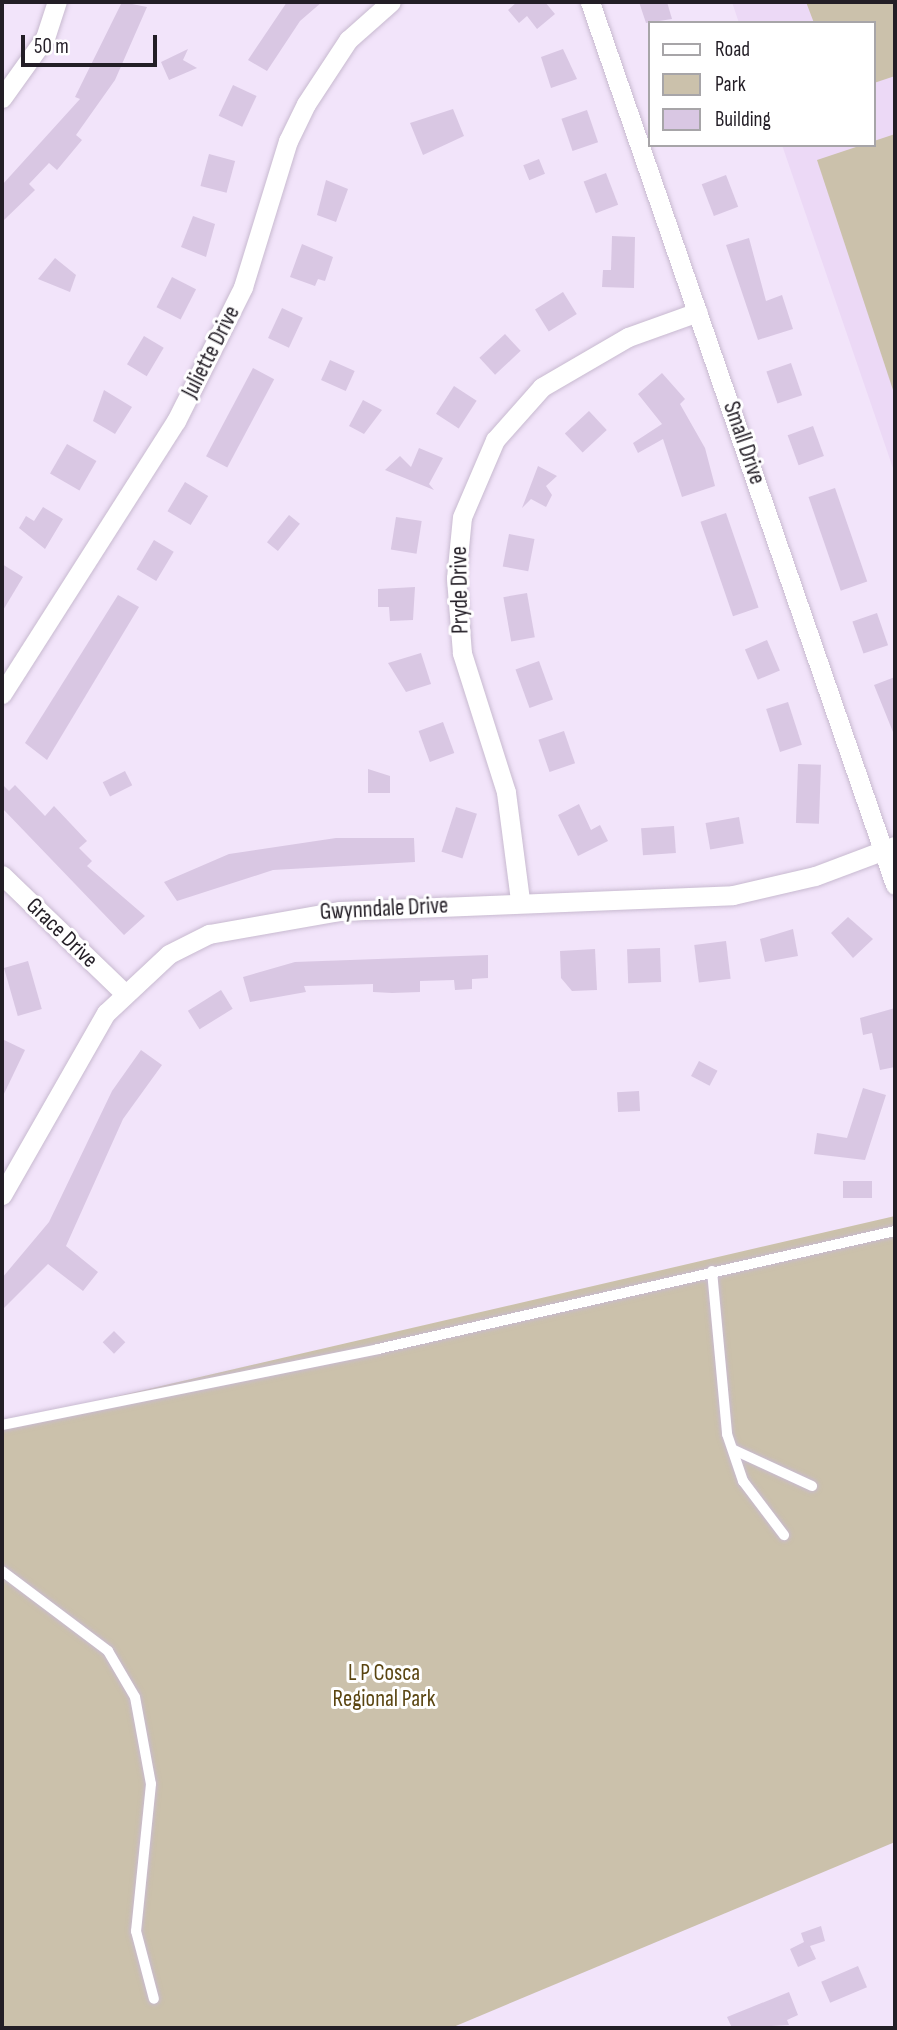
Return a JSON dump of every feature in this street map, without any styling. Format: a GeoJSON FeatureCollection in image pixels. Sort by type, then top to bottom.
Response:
{"type":"FeatureCollection","features":[{"type":"Feature","properties":{"kind":"street"},"geometry":{"type":"LineString","coordinates":[[2,98],[45,38],[57,2]]}},
{"type":"Feature","properties":{"kind":"street","name":"Juliette Drive"},"geometry":{"type":"LineString","coordinates":[[2,694],[176,421],[243,287],[288,141],[306,104],[348,40],[391,2]]}},
{"type":"Feature","properties":{"kind":"street","name":"Small Drive"},"geometry":{"type":"LineString","coordinates":[[590,2],[890,847],[895,885]]}},
{"type":"Feature","properties":{"kind":"street","name":"Pryde Drive"},"geometry":{"type":"LineString","coordinates":[[520,900],[506,792],[462,653],[456,578],[462,517],[495,440],[542,387],[628,337],[698,312]]}},
{"type":"Feature","properties":{"kind":"street","name":"Gwynndale Drive"},"geometry":{"type":"LineString","coordinates":[[2,1195],[92,1033],[123,992],[188,943],[247,923],[520,900],[632,902],[733,895],[816,876],[890,847]]}},
{"type":"Feature","properties":{"kind":"street","name":"Grace Drive"},"geometry":{"type":"LineString","coordinates":[[2,875],[123,992]]}},
{"type":"Feature","properties":{"kind":"lane"},"geometry":{"type":"LineString","coordinates":[[2,1425],[379,1349],[895,1231]]}},
{"type":"Feature","properties":{"kind":"lane"},"geometry":{"type":"LineString","coordinates":[[712,1272],[726,1425],[752,1496],[784,1535]]}},
{"type":"Feature","properties":{"kind":"lane"},"geometry":{"type":"LineString","coordinates":[[734,1450],[812,1486]]}},
{"type":"Feature","properties":{"kind":"lane"},"geometry":{"type":"LineString","coordinates":[[2,1571],[108,1651],[135,1697],[152,1784],[136,1931],[154,1999]]}},
{"type":"Feature","properties":{"kind":"shaded area"},"geometry":{"type":"Polygon","coordinates":[[[732,2],[895,2],[895,474],[783,147],[876,147],[876,21],[738,21],[732,2]]]}},
{"type":"Feature","properties":{"kind":"green space"},"geometry":{"type":"Polygon","coordinates":[[[806,2],[895,2],[895,76],[876,82],[876,21],[813,21],[806,2]]]}},
{"type":"Feature","properties":{"kind":"green space"},"geometry":{"type":"Polygon","coordinates":[[[895,134],[895,396],[817,160],[856,147],[876,147],[876,140],[895,134]]]}},
{"type":"Feature","properties":{"kind":"green space","name":"L P Cosca Regional Park"},"geometry":{"type":"Polygon","coordinates":[[[895,1216],[895,1842],[451,2028],[2,2028],[2,1423],[895,1216]]]}},
{"type":"Feature","properties":{"kind":"building"},"geometry":{"type":"Polygon","coordinates":[[[122,2],[147,7],[115,80],[76,135],[82,140],[57,170],[49,163],[29,184],[35,190],[2,222],[2,185],[80,99],[75,97],[122,2]]]}},
{"type":"Feature","properties":{"kind":"building"},"geometry":{"type":"Polygon","coordinates":[[[287,2],[322,2],[300,21],[267,71],[248,60],[287,2]]]}},
{"type":"Feature","properties":{"kind":"building"},"geometry":{"type":"Polygon","coordinates":[[[517,2],[545,2],[555,14],[537,29],[527,16],[519,23],[508,10],[517,2]]]}},
{"type":"Feature","properties":{"kind":"building"},"geometry":{"type":"Polygon","coordinates":[[[639,2],[667,2],[672,19],[646,23],[639,2]]]}},
{"type":"Feature","properties":{"kind":"building"},"geometry":{"type":"Polygon","coordinates":[[[188,49],[183,60],[197,68],[169,80],[161,62],[188,49]]]}},
{"type":"Feature","properties":{"kind":"building"},"geometry":{"type":"Polygon","coordinates":[[[563,49],[577,79],[551,88],[541,57],[563,49]]]}},
{"type":"Feature","properties":{"kind":"building"},"geometry":{"type":"Polygon","coordinates":[[[233,85],[257,96],[242,127],[219,116],[233,85]]]}},
{"type":"Feature","properties":{"kind":"building"},"geometry":{"type":"Polygon","coordinates":[[[453,109],[464,136],[423,155],[410,123],[453,109]]]}},
{"type":"Feature","properties":{"kind":"building"},"geometry":{"type":"Polygon","coordinates":[[[587,110],[598,142],[573,151],[561,119],[587,110]]]}},
{"type":"Feature","properties":{"kind":"building"},"geometry":{"type":"Polygon","coordinates":[[[209,154],[235,161],[227,193],[200,186],[209,154]]]}},
{"type":"Feature","properties":{"kind":"building"},"geometry":{"type":"Polygon","coordinates":[[[539,159],[545,174],[529,180],[523,165],[539,159]]]}},
{"type":"Feature","properties":{"kind":"building"},"geometry":{"type":"Polygon","coordinates":[[[606,173],[618,205],[596,213],[584,182],[606,173]]]}},
{"type":"Feature","properties":{"kind":"building"},"geometry":{"type":"Polygon","coordinates":[[[726,175],[738,207],[714,216],[702,184],[726,175]]]}},
{"type":"Feature","properties":{"kind":"building"},"geometry":{"type":"Polygon","coordinates":[[[326,180],[348,189],[336,222],[317,215],[326,180]]]}},
{"type":"Feature","properties":{"kind":"building"},"geometry":{"type":"Polygon","coordinates":[[[193,216],[215,224],[206,257],[181,247],[193,216]]]}},
{"type":"Feature","properties":{"kind":"building"},"geometry":{"type":"Polygon","coordinates":[[[612,236],[635,237],[634,288],[602,287],[603,270],[611,270],[612,236]]]}},
{"type":"Feature","properties":{"kind":"building"},"geometry":{"type":"Polygon","coordinates":[[[749,238],[766,301],[782,295],[793,329],[758,340],[726,245],[749,238]]]}},
{"type":"Feature","properties":{"kind":"building"},"geometry":{"type":"Polygon","coordinates":[[[302,244],[333,257],[325,281],[318,279],[315,286],[290,277],[302,244]]]}},
{"type":"Feature","properties":{"kind":"building"},"geometry":{"type":"Polygon","coordinates":[[[55,258],[76,275],[70,292],[38,279],[55,258]]]}},
{"type":"Feature","properties":{"kind":"building"},"geometry":{"type":"Polygon","coordinates":[[[172,277],[196,289],[181,320],[157,307],[172,277]]]}},
{"type":"Feature","properties":{"kind":"building"},"geometry":{"type":"Polygon","coordinates":[[[563,292],[577,314],[549,332],[535,309],[563,292]]]}},
{"type":"Feature","properties":{"kind":"building"},"geometry":{"type":"Polygon","coordinates":[[[282,308],[303,318],[289,348],[268,338],[282,308]]]}},
{"type":"Feature","properties":{"kind":"building"},"geometry":{"type":"Polygon","coordinates":[[[505,334],[521,351],[495,375],[479,358],[505,334]]]}},
{"type":"Feature","properties":{"kind":"building"},"geometry":{"type":"Polygon","coordinates":[[[144,336],[164,348],[147,376],[127,364],[144,336]]]}},
{"type":"Feature","properties":{"kind":"building"},"geometry":{"type":"Polygon","coordinates":[[[330,360],[355,371],[346,391],[321,380],[330,360]]]}},
{"type":"Feature","properties":{"kind":"building"},"geometry":{"type":"Polygon","coordinates":[[[791,363],[802,395],[777,404],[766,371],[791,363]]]}},
{"type":"Feature","properties":{"kind":"building"},"geometry":{"type":"Polygon","coordinates":[[[253,368],[274,379],[227,468],[206,456],[253,368]]]}},
{"type":"Feature","properties":{"kind":"building"},"geometry":{"type":"Polygon","coordinates":[[[662,373],[685,399],[680,404],[705,448],[715,486],[682,497],[663,439],[638,453],[633,443],[662,424],[638,394],[662,373]]]}},
{"type":"Feature","properties":{"kind":"building"},"geometry":{"type":"Polygon","coordinates":[[[454,386],[477,401],[459,428],[436,414],[454,386]]]}},
{"type":"Feature","properties":{"kind":"building"},"geometry":{"type":"Polygon","coordinates":[[[104,390],[132,407],[115,434],[93,421],[104,390]]]}},
{"type":"Feature","properties":{"kind":"building"},"geometry":{"type":"Polygon","coordinates":[[[363,400],[382,410],[364,434],[349,426],[363,400]]]}},
{"type":"Feature","properties":{"kind":"building"},"geometry":{"type":"Polygon","coordinates":[[[589,411],[607,430],[583,453],[565,434],[589,411]]]}},
{"type":"Feature","properties":{"kind":"building"},"geometry":{"type":"Polygon","coordinates":[[[813,426],[824,456],[799,465],[788,435],[813,426]]]}},
{"type":"Feature","properties":{"kind":"building"},"geometry":{"type":"Polygon","coordinates":[[[67,444],[96,461],[79,490],[50,473],[67,444]]]}},
{"type":"Feature","properties":{"kind":"building"},"geometry":{"type":"Polygon","coordinates":[[[419,448],[443,458],[429,484],[434,490],[385,470],[400,456],[411,467],[419,448]]]}},
{"type":"Feature","properties":{"kind":"building"},"geometry":{"type":"Polygon","coordinates":[[[538,466],[557,476],[546,486],[552,495],[546,507],[531,499],[522,508],[538,466]]]}},
{"type":"Feature","properties":{"kind":"building"},"geometry":{"type":"Polygon","coordinates":[[[185,482],[208,496],[191,525],[167,511],[185,482]]]}},
{"type":"Feature","properties":{"kind":"building"},"geometry":{"type":"Polygon","coordinates":[[[835,488],[867,582],[841,591],[809,497],[835,488]]]}},
{"type":"Feature","properties":{"kind":"building"},"geometry":{"type":"Polygon","coordinates":[[[43,507],[63,519],[45,549],[19,528],[26,516],[34,521],[43,507]]]}},
{"type":"Feature","properties":{"kind":"building"},"geometry":{"type":"Polygon","coordinates":[[[726,513],[759,608],[733,616],[700,522],[726,513]]]}},
{"type":"Feature","properties":{"kind":"building"},"geometry":{"type":"Polygon","coordinates":[[[289,515],[300,524],[278,551],[267,542],[289,515]]]}},
{"type":"Feature","properties":{"kind":"building"},"geometry":{"type":"Polygon","coordinates":[[[396,517],[422,521],[417,554],[391,550],[396,517]]]}},
{"type":"Feature","properties":{"kind":"building"},"geometry":{"type":"Polygon","coordinates":[[[509,534],[535,539],[528,571],[503,566],[509,534]]]}},
{"type":"Feature","properties":{"kind":"building"},"geometry":{"type":"Polygon","coordinates":[[[154,540],[174,552],[156,581],[136,569],[154,540]]]}},
{"type":"Feature","properties":{"kind":"building"},"geometry":{"type":"Polygon","coordinates":[[[2,564],[23,577],[2,612],[2,564]]]}},
{"type":"Feature","properties":{"kind":"building"},"geometry":{"type":"Polygon","coordinates":[[[415,587],[413,620],[390,621],[389,607],[378,607],[378,589],[415,587]]]}},
{"type":"Feature","properties":{"kind":"building"},"geometry":{"type":"Polygon","coordinates":[[[527,593],[535,637],[511,641],[503,597],[527,593]]]}},
{"type":"Feature","properties":{"kind":"building"},"geometry":{"type":"Polygon","coordinates":[[[118,595],[139,607],[47,760],[25,743],[118,595]]]}},
{"type":"Feature","properties":{"kind":"building"},"geometry":{"type":"Polygon","coordinates":[[[877,613],[888,645],[863,654],[852,621],[877,613]]]}},
{"type":"Feature","properties":{"kind":"building"},"geometry":{"type":"Polygon","coordinates":[[[767,640],[780,670],[758,680],[745,649],[767,640]]]}},
{"type":"Feature","properties":{"kind":"building"},"geometry":{"type":"Polygon","coordinates":[[[421,653],[431,684],[406,692],[388,663],[421,653]]]}},
{"type":"Feature","properties":{"kind":"building"},"geometry":{"type":"Polygon","coordinates":[[[539,661],[553,700],[530,708],[516,670],[539,661]]]}},
{"type":"Feature","properties":{"kind":"building"},"geometry":{"type":"Polygon","coordinates":[[[895,677],[895,732],[893,732],[874,685],[895,677]]]}},
{"type":"Feature","properties":{"kind":"building"},"geometry":{"type":"Polygon","coordinates":[[[788,702],[802,745],[780,752],[766,709],[788,702]]]}},
{"type":"Feature","properties":{"kind":"building"},"geometry":{"type":"Polygon","coordinates":[[[443,722],[454,753],[430,762],[419,731],[443,722]]]}},
{"type":"Feature","properties":{"kind":"building"},"geometry":{"type":"Polygon","coordinates":[[[564,731],[575,763],[550,772],[538,740],[564,731]]]}},
{"type":"Feature","properties":{"kind":"building"},"geometry":{"type":"Polygon","coordinates":[[[798,764],[821,765],[819,824],[796,823],[798,764]]]}},
{"type":"Feature","properties":{"kind":"building"},"geometry":{"type":"Polygon","coordinates":[[[368,769],[390,776],[390,793],[368,793],[368,769]]]}},
{"type":"Feature","properties":{"kind":"building"},"geometry":{"type":"Polygon","coordinates":[[[125,771],[132,785],[110,797],[103,782],[125,771]]]}},
{"type":"Feature","properties":{"kind":"building"},"geometry":{"type":"Polygon","coordinates":[[[2,784],[9,791],[15,785],[45,816],[54,806],[87,841],[79,848],[92,861],[87,866],[145,916],[124,935],[2,808],[2,784]]]}},
{"type":"Feature","properties":{"kind":"building"},"geometry":{"type":"Polygon","coordinates":[[[579,804],[591,830],[600,825],[608,841],[578,856],[558,815],[579,804]]]}},
{"type":"Feature","properties":{"kind":"building"},"geometry":{"type":"Polygon","coordinates":[[[456,807],[477,814],[462,858],[441,852],[456,807]]]}},
{"type":"Feature","properties":{"kind":"building"},"geometry":{"type":"Polygon","coordinates":[[[739,817],[744,844],[710,849],[706,823],[739,817]]]}},
{"type":"Feature","properties":{"kind":"building"},"geometry":{"type":"Polygon","coordinates":[[[674,826],[676,853],[643,855],[641,828],[674,826]]]}},
{"type":"Feature","properties":{"kind":"building"},"geometry":{"type":"Polygon","coordinates":[[[336,838],[414,838],[415,862],[273,870],[177,901],[164,882],[229,854],[336,838]]]}},
{"type":"Feature","properties":{"kind":"building"},"geometry":{"type":"Polygon","coordinates":[[[848,917],[873,939],[853,958],[831,933],[848,917]]]}},
{"type":"Feature","properties":{"kind":"building"},"geometry":{"type":"Polygon","coordinates":[[[793,929],[798,956],[765,962],[760,939],[793,929]]]}},
{"type":"Feature","properties":{"kind":"building"},"geometry":{"type":"Polygon","coordinates":[[[726,941],[731,979],[699,983],[694,945],[726,941]]]}},
{"type":"Feature","properties":{"kind":"building"},"geometry":{"type":"Polygon","coordinates":[[[660,948],[661,982],[628,983],[627,949],[660,948]]]}},
{"type":"Feature","properties":{"kind":"building"},"geometry":{"type":"Polygon","coordinates":[[[595,949],[597,990],[572,991],[561,978],[560,951],[595,949]]]}},
{"type":"Feature","properties":{"kind":"building"},"geometry":{"type":"Polygon","coordinates":[[[488,955],[488,978],[472,979],[472,989],[455,990],[454,980],[420,981],[420,992],[373,992],[373,984],[304,986],[306,992],[250,1002],[243,977],[295,962],[488,955]]]}},
{"type":"Feature","properties":{"kind":"building"},"geometry":{"type":"Polygon","coordinates":[[[28,961],[42,1009],[18,1016],[4,968],[28,961]]]}},
{"type":"Feature","properties":{"kind":"building"},"geometry":{"type":"Polygon","coordinates":[[[221,990],[233,1009],[200,1029],[188,1011],[221,990]]]}},
{"type":"Feature","properties":{"kind":"building"},"geometry":{"type":"Polygon","coordinates":[[[895,1008],[895,1067],[880,1070],[872,1033],[863,1035],[860,1018],[895,1008]]]}},
{"type":"Feature","properties":{"kind":"building"},"geometry":{"type":"Polygon","coordinates":[[[2,1039],[25,1050],[2,1098],[2,1039]]]}},
{"type":"Feature","properties":{"kind":"building"},"geometry":{"type":"Polygon","coordinates":[[[141,1050],[162,1065],[123,1119],[66,1246],[98,1272],[83,1291],[48,1264],[2,1310],[2,1278],[49,1222],[112,1091],[141,1050]]]}},
{"type":"Feature","properties":{"kind":"building"},"geometry":{"type":"Polygon","coordinates":[[[699,1061],[718,1071],[710,1086],[691,1076],[699,1061]]]}},
{"type":"Feature","properties":{"kind":"building"},"geometry":{"type":"Polygon","coordinates":[[[863,1088],[886,1095],[865,1160],[814,1154],[817,1133],[847,1138],[863,1088]]]}},
{"type":"Feature","properties":{"kind":"building"},"geometry":{"type":"Polygon","coordinates":[[[639,1091],[640,1111],[618,1112],[617,1092],[639,1091]]]}},
{"type":"Feature","properties":{"kind":"building"},"geometry":{"type":"Polygon","coordinates":[[[843,1181],[872,1181],[872,1198],[843,1198],[843,1181]]]}},
{"type":"Feature","properties":{"kind":"building"},"geometry":{"type":"Polygon","coordinates":[[[114,1331],[125,1342],[114,1354],[103,1342],[114,1331]]]}},
{"type":"Feature","properties":{"kind":"building"},"geometry":{"type":"Polygon","coordinates":[[[821,1926],[825,1941],[810,1946],[816,1959],[798,1967],[790,1949],[804,1942],[801,1933],[821,1926]]]}},
{"type":"Feature","properties":{"kind":"building"},"geometry":{"type":"Polygon","coordinates":[[[858,1966],[867,1987],[830,2003],[821,1982],[858,1966]]]}},
{"type":"Feature","properties":{"kind":"building"},"geometry":{"type":"Polygon","coordinates":[[[789,1992],[798,2015],[787,2020],[789,2025],[732,2028],[727,2017],[789,1992]]]}}]}
